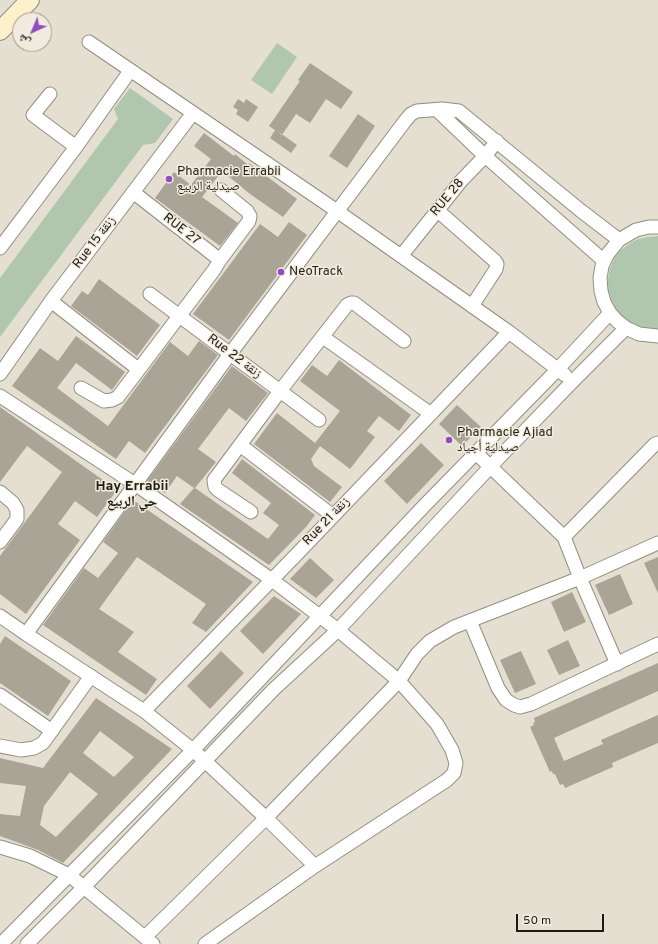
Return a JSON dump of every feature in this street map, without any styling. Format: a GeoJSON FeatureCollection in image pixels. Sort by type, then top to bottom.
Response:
{"type":"FeatureCollection","features":[{"type":"Feature","properties":{"kind":"street"},"geometry":{"type":"LineString","coordinates":[[0,31],[30,0]]}},
{"type":"Feature","properties":{"kind":"street"},"geometry":{"type":"LineString","coordinates":[[89,42],[337,211],[509,332],[573,381]]}},
{"type":"Feature","properties":{"kind":"street"},"geometry":{"type":"LineString","coordinates":[[0,248],[76,147],[130,71]]}},
{"type":"Feature","properties":{"kind":"street"},"geometry":{"type":"LineString","coordinates":[[50,94],[32,115],[76,147]]}},
{"type":"Feature","properties":{"kind":"street"},"geometry":{"type":"LineString","coordinates":[[26,634],[230,354],[411,114],[417,111],[448,109],[459,110],[580,210],[619,240]]}},
{"type":"Feature","properties":{"kind":"street"},"geometry":{"type":"LineString","coordinates":[[437,110],[485,156],[604,261]]}},
{"type":"Feature","properties":{"kind":"street","name":"Rue 15 زنقة"},"geometry":{"type":"LineString","coordinates":[[0,374],[51,301],[193,113]]}},
{"type":"Feature","properties":{"kind":"street","name":"RUE 28"},"geometry":{"type":"LineString","coordinates":[[401,256],[497,140]]}},
{"type":"Feature","properties":{"kind":"street"},"geometry":{"type":"LineString","coordinates":[[81,388],[104,401],[112,400],[118,397],[249,221],[250,216],[247,211],[221,190]]}},
{"type":"Feature","properties":{"kind":"street","name":"RUE 27"},"geometry":{"type":"LineString","coordinates":[[133,192],[217,265]]}},
{"type":"Feature","properties":{"kind":"street"},"geometry":{"type":"LineString","coordinates":[[438,210],[497,264],[496,269],[472,306]]}},
{"type":"Feature","properties":{"kind":"street"},"geometry":{"type":"LineString","coordinates":[[658,227],[649,227],[636,230],[619,240],[610,250],[600,272],[600,284],[604,302],[610,313],[617,321],[626,328],[639,334],[658,336]]}},
{"type":"Feature","properties":{"kind":"street","name":"Rue 22 زنقة"},"geometry":{"type":"LineString","coordinates":[[150,294],[319,420]]}},
{"type":"Feature","properties":{"kind":"street"},"geometry":{"type":"LineString","coordinates":[[51,301],[138,369]]}},
{"type":"Feature","properties":{"kind":"street"},"geometry":{"type":"LineString","coordinates":[[251,512],[218,490],[214,480],[280,391],[348,305],[351,303],[357,305],[404,341]]}},
{"type":"Feature","properties":{"kind":"street"},"geometry":{"type":"LineString","coordinates":[[1,944],[193,750],[319,616],[558,369],[610,313]]}},
{"type":"Feature","properties":{"kind":"street"},"geometry":{"type":"LineString","coordinates":[[27,944],[84,887],[273,690],[338,630],[491,466],[626,328]]}},
{"type":"Feature","properties":{"kind":"street","name":"Rue 21 زنقة"},"geometry":{"type":"LineString","coordinates":[[144,711],[272,580],[509,332]]}},
{"type":"Feature","properties":{"kind":"street"},"geometry":{"type":"LineString","coordinates":[[324,337],[431,414]]}},
{"type":"Feature","properties":{"kind":"street"},"geometry":{"type":"LineString","coordinates":[[0,396],[135,484],[272,580],[338,630],[399,681],[437,724],[452,750],[456,763],[454,772],[447,780],[315,866],[205,944]]}},
{"type":"Feature","properties":{"kind":"street"},"geometry":{"type":"LineString","coordinates":[[564,537],[655,444],[658,443]]}},
{"type":"Feature","properties":{"kind":"street"},"geometry":{"type":"LineString","coordinates":[[240,445],[333,516]]}},
{"type":"Feature","properties":{"kind":"street"},"geometry":{"type":"LineString","coordinates":[[476,453],[564,537],[617,664]]}},
{"type":"Feature","properties":{"kind":"street"},"geometry":{"type":"LineString","coordinates":[[0,492],[13,503],[17,510],[17,518],[0,542]]}},
{"type":"Feature","properties":{"kind":"street"},"geometry":{"type":"LineString","coordinates":[[0,847],[30,856],[69,875],[149,940],[399,681],[418,654],[430,641],[454,627],[580,578],[658,543]]}},
{"type":"Feature","properties":{"kind":"street"},"geometry":{"type":"LineString","coordinates":[[0,616],[144,711],[206,761],[315,866]]}},
{"type":"Feature","properties":{"kind":"street"},"geometry":{"type":"LineString","coordinates":[[470,621],[498,688],[506,700],[520,707],[531,704],[658,644]]}},
{"type":"Feature","properties":{"kind":"street"},"geometry":{"type":"LineString","coordinates":[[0,746],[21,750],[34,748],[43,743],[91,676]]}},
{"type":"Feature","properties":{"kind":"street"},"geometry":{"type":"LineString","coordinates":[[0,696],[52,731]]}},
{"type":"Feature","properties":{"kind":"green space"},"geometry":{"type":"Polygon","coordinates":[[[277,43],[297,57],[272,94],[251,80],[277,43]]]}},
{"type":"Feature","properties":{"kind":"green space"},"geometry":{"type":"Polygon","coordinates":[[[130,88],[173,119],[155,143],[143,145],[0,337],[0,278],[118,119],[114,109],[130,88]]]}},
{"type":"Feature","properties":{"kind":"green space"},"geometry":{"type":"Polygon","coordinates":[[[658,236],[658,329],[650,329],[640,327],[622,317],[611,299],[608,289],[608,279],[610,268],[620,251],[638,239],[658,236]]]}},
{"type":"Feature","properties":{"kind":"building"},"geometry":{"type":"Polygon","coordinates":[[[310,63],[353,92],[341,109],[326,99],[310,123],[296,114],[282,135],[297,145],[291,153],[270,138],[275,130],[269,126],[300,81],[298,80],[310,63]]]}},
{"type":"Feature","properties":{"kind":"building"},"geometry":{"type":"Polygon","coordinates":[[[238,99],[244,103],[246,99],[258,107],[248,122],[236,114],[238,110],[233,107],[238,99]]]}},
{"type":"Feature","properties":{"kind":"building"},"geometry":{"type":"Polygon","coordinates":[[[358,114],[375,126],[347,168],[329,156],[358,114]]]}},
{"type":"Feature","properties":{"kind":"building"},"geometry":{"type":"Polygon","coordinates":[[[204,133],[234,156],[235,154],[248,165],[249,163],[297,199],[283,217],[250,194],[222,171],[202,197],[238,223],[220,246],[155,198],[174,172],[191,185],[211,159],[194,146],[204,133]]]}},
{"type":"Feature","properties":{"kind":"building"},"geometry":{"type":"Polygon","coordinates":[[[289,222],[307,235],[229,340],[193,314],[260,224],[278,237],[289,222]]]}},
{"type":"Feature","properties":{"kind":"building"},"geometry":{"type":"Polygon","coordinates":[[[99,279],[160,325],[137,356],[71,306],[82,291],[88,295],[99,279]]]}},
{"type":"Feature","properties":{"kind":"building"},"geometry":{"type":"Polygon","coordinates":[[[76,336],[125,372],[112,390],[76,363],[57,388],[108,426],[170,342],[188,356],[199,341],[218,355],[145,453],[129,441],[116,459],[12,386],[40,348],[58,361],[76,336]]]}},
{"type":"Feature","properties":{"kind":"building"},"geometry":{"type":"Polygon","coordinates":[[[339,360],[411,415],[399,431],[379,416],[367,431],[375,437],[350,469],[320,446],[311,459],[314,466],[342,487],[330,502],[254,444],[277,413],[315,443],[340,411],[300,381],[312,365],[327,376],[339,360]]]}},
{"type":"Feature","properties":{"kind":"building"},"geometry":{"type":"Polygon","coordinates":[[[232,366],[268,393],[246,421],[229,408],[198,449],[216,462],[195,488],[268,539],[279,525],[263,513],[271,503],[232,473],[242,459],[315,515],[306,527],[269,565],[180,504],[194,488],[177,476],[165,493],[147,481],[232,366]]]}},
{"type":"Feature","properties":{"kind":"building"},"geometry":{"type":"Polygon","coordinates":[[[457,405],[481,427],[462,446],[439,424],[457,405]]]}},
{"type":"Feature","properties":{"kind":"building"},"geometry":{"type":"Polygon","coordinates":[[[0,407],[117,490],[97,517],[75,501],[58,524],[80,540],[26,614],[0,594],[0,556],[62,472],[27,446],[0,482],[0,407]]]}},
{"type":"Feature","properties":{"kind":"building"},"geometry":{"type":"Polygon","coordinates":[[[421,443],[444,465],[407,504],[384,481],[421,443]]]}},
{"type":"Feature","properties":{"kind":"building"},"geometry":{"type":"Polygon","coordinates":[[[133,500],[253,582],[206,632],[192,623],[206,604],[137,557],[99,609],[134,632],[118,652],[157,679],[146,695],[43,625],[84,568],[98,578],[118,553],[103,542],[133,500]]]}},
{"type":"Feature","properties":{"kind":"building"},"geometry":{"type":"Polygon","coordinates":[[[658,557],[658,593],[644,563],[658,557]]]}},
{"type":"Feature","properties":{"kind":"building"},"geometry":{"type":"Polygon","coordinates":[[[310,558],[334,580],[316,598],[290,579],[310,558]]]}},
{"type":"Feature","properties":{"kind":"building"},"geometry":{"type":"Polygon","coordinates":[[[620,574],[633,604],[609,615],[595,585],[620,574]]]}},
{"type":"Feature","properties":{"kind":"building"},"geometry":{"type":"Polygon","coordinates":[[[572,592],[586,622],[564,632],[551,602],[572,592]]]}},
{"type":"Feature","properties":{"kind":"building"},"geometry":{"type":"Polygon","coordinates":[[[274,596],[301,614],[263,654],[240,631],[274,596]]]}},
{"type":"Feature","properties":{"kind":"building"},"geometry":{"type":"Polygon","coordinates":[[[5,636],[71,681],[48,716],[0,683],[0,644],[5,636]]]}},
{"type":"Feature","properties":{"kind":"building"},"geometry":{"type":"Polygon","coordinates":[[[568,640],[580,666],[559,675],[547,650],[568,640]]]}},
{"type":"Feature","properties":{"kind":"building"},"geometry":{"type":"Polygon","coordinates":[[[221,651],[244,673],[210,709],[187,686],[221,651]]]}},
{"type":"Feature","properties":{"kind":"building"},"geometry":{"type":"Polygon","coordinates":[[[521,651],[536,684],[515,693],[500,660],[521,651]]]}},
{"type":"Feature","properties":{"kind":"building"},"geometry":{"type":"Polygon","coordinates":[[[658,663],[658,691],[554,738],[564,761],[603,744],[601,740],[658,715],[658,743],[612,763],[613,767],[565,788],[563,784],[560,785],[555,774],[553,774],[552,771],[550,772],[530,727],[534,725],[534,718],[658,663]]]}},
{"type":"Feature","properties":{"kind":"building"},"geometry":{"type":"Polygon","coordinates":[[[96,698],[172,749],[63,863],[38,850],[0,836],[0,814],[20,816],[26,786],[0,783],[0,758],[43,768],[96,698]],[[100,731],[83,753],[114,777],[134,757],[100,731]],[[70,772],[44,806],[40,825],[56,837],[98,794],[70,772]]]}},
{"type":"Feature","properties":{"kind":"place","name":"Pharmacie Errabii صيدلية الربيع"},"geometry":{"type":"Point","coordinates":[169,179]}},
{"type":"Feature","properties":{"kind":"place","name":"NeoTrack"},"geometry":{"type":"Point","coordinates":[281,272]}},
{"type":"Feature","properties":{"kind":"place","name":"Pharmacie Ajiad صيدلية أجياد"},"geometry":{"type":"Point","coordinates":[449,440]}},
{"type":"Feature","properties":{"kind":"district","name":"Hay Errabii حي الربيع"},"geometry":{"type":"Point","coordinates":[132,496]}}]}
